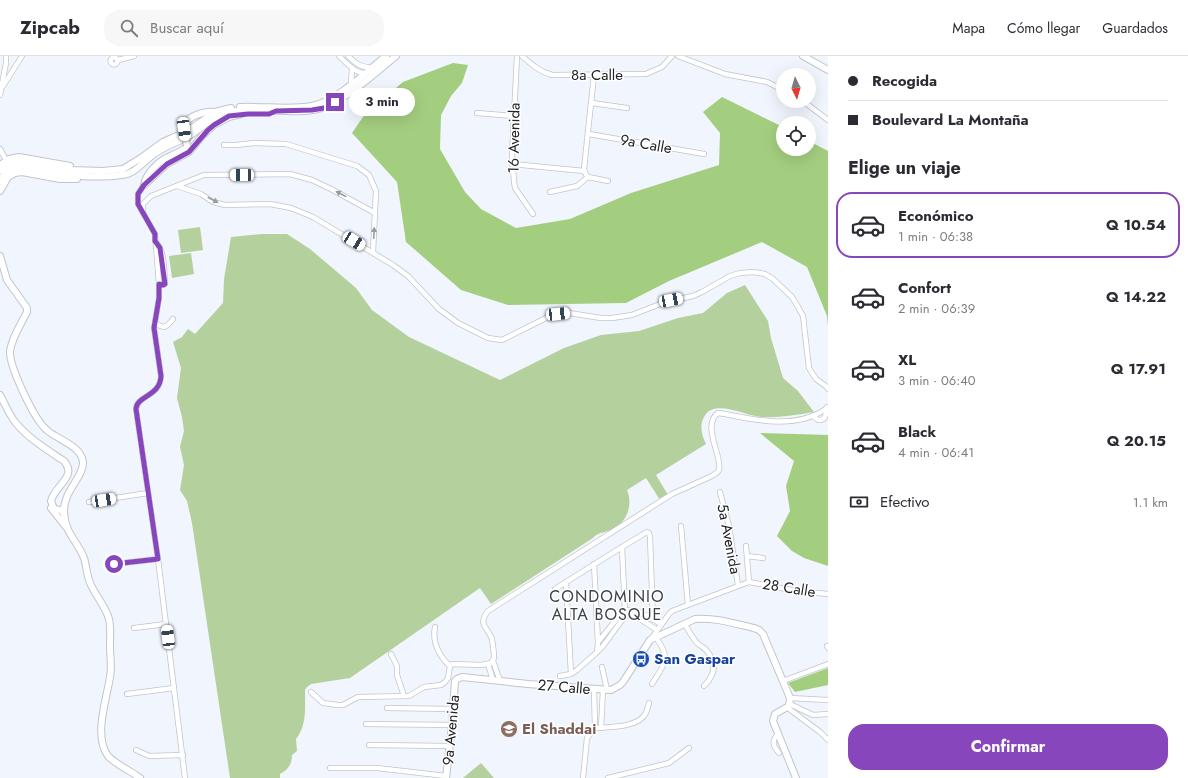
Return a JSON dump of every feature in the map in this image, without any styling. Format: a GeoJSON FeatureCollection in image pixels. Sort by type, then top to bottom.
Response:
{"type":"FeatureCollection","features":[{"type":"Feature","properties":{"kind":"main road"},"geometry":{"type":"LineString","coordinates":[[344,93],[351,84],[385,56]]}},
{"type":"Feature","properties":{"kind":"main road"},"geometry":{"type":"LineString","coordinates":[[0,181],[6,172],[19,168],[65,175],[126,174],[137,168],[166,146],[187,137],[211,120],[224,114],[241,111],[312,110],[324,108],[396,56]]}},
{"type":"Feature","properties":{"kind":"main road"},"geometry":{"type":"LineString","coordinates":[[803,56],[828,70]]}},
{"type":"Feature","properties":{"kind":"main road"},"geometry":{"type":"LineString","coordinates":[[0,171],[9,164],[20,162],[54,168],[116,170],[128,167],[163,142],[190,130],[215,112],[224,109],[241,107],[308,106],[334,100]]}},
{"type":"Feature","properties":{"kind":"main road"},"geometry":{"type":"LineString","coordinates":[[144,185],[167,164],[189,152],[208,130],[222,120],[237,115],[269,114],[276,111]]}},
{"type":"Feature","properties":{"kind":"main road"},"geometry":{"type":"LineString","coordinates":[[144,185],[146,178],[159,163],[187,146],[184,129],[186,123],[194,116],[206,112],[215,112]]}},
{"type":"Feature","properties":{"kind":"main road"},"geometry":{"type":"LineString","coordinates":[[0,165],[6,160],[19,157],[74,167],[81,170]]}},
{"type":"Feature","properties":{"kind":"main road"},"geometry":{"type":"LineString","coordinates":[[0,191],[8,177],[15,173],[22,172],[60,179],[82,179],[86,175]]}},
{"type":"Feature","properties":{"kind":"main road"},"geometry":{"type":"LineString","coordinates":[[0,256],[7,280],[27,308],[27,312],[12,344],[10,352],[12,363],[18,378],[29,404],[42,426],[47,431],[77,450],[82,460],[82,470],[70,490],[63,508],[67,528]]}},
{"type":"Feature","properties":{"kind":"main road"},"geometry":{"type":"LineString","coordinates":[[0,395],[11,416],[24,432],[64,461],[69,467],[66,478],[52,497],[50,506],[67,528],[84,558],[90,584],[109,619],[110,675],[101,729],[103,746],[111,759],[140,778]]}},
{"type":"Feature","properties":{"kind":"main road"},"geometry":{"type":"LineString","coordinates":[[51,501],[54,509],[63,508]]}},
{"type":"Feature","properties":{"kind":"main road"},"geometry":{"type":"LineString","coordinates":[[653,639],[695,619],[705,619],[759,630],[763,634],[783,681],[789,703],[775,714],[773,719],[796,778]]}},
{"type":"Feature","properties":{"kind":"main road","name":"27 Calle"},"geometry":{"type":"LineString","coordinates":[[455,682],[456,679],[462,677],[605,690],[620,686],[653,639]]}},
{"type":"Feature","properties":{"kind":"main road","name":"9a Avenida"},"geometry":{"type":"LineString","coordinates":[[446,777],[455,682]]}},
{"type":"Feature","properties":{"kind":"street"},"geometry":{"type":"LineString","coordinates":[[0,95],[6,56]]}},
{"type":"Feature","properties":{"kind":"street"},"geometry":{"type":"LineString","coordinates":[[2,87],[22,56]]}},
{"type":"Feature","properties":{"kind":"street"},"geometry":{"type":"LineString","coordinates":[[112,57],[118,60],[134,56]]}},
{"type":"Feature","properties":{"kind":"street"},"geometry":{"type":"LineString","coordinates":[[339,56],[352,69],[366,73],[372,71],[391,56]]}},
{"type":"Feature","properties":{"kind":"street"},"geometry":{"type":"LineString","coordinates":[[348,56],[359,66],[366,68],[372,67]]}},
{"type":"Feature","properties":{"kind":"street","name":"16 Avenida"},"geometry":{"type":"LineString","coordinates":[[517,56],[512,164],[515,188],[533,214]]}},
{"type":"Feature","properties":{"kind":"street","name":"8a Calle"},"geometry":{"type":"LineString","coordinates":[[522,56],[533,65],[552,75],[646,74],[662,67],[672,56]]}},
{"type":"Feature","properties":{"kind":"street"},"geometry":{"type":"LineString","coordinates":[[678,56],[725,74],[767,82],[776,86]]}},
{"type":"Feature","properties":{"kind":"street"},"geometry":{"type":"LineString","coordinates":[[351,84],[352,69]]}},
{"type":"Feature","properties":{"kind":"street"},"geometry":{"type":"LineString","coordinates":[[594,75],[584,171],[588,177],[608,181]]}},
{"type":"Feature","properties":{"kind":"street"},"geometry":{"type":"LineString","coordinates":[[592,103],[627,108]]}},
{"type":"Feature","properties":{"kind":"street"},"geometry":{"type":"LineString","coordinates":[[812,108],[828,120]]}},
{"type":"Feature","properties":{"kind":"street"},"geometry":{"type":"LineString","coordinates":[[477,113],[514,116]]}},
{"type":"Feature","properties":{"kind":"street","name":"9a Calle"},"geometry":{"type":"LineString","coordinates":[[589,134],[704,154]]}},
{"type":"Feature","properties":{"kind":"street"},"geometry":{"type":"LineString","coordinates":[[224,145],[254,143],[286,144],[357,166],[369,175],[376,191],[373,252]]}},
{"type":"Feature","properties":{"kind":"street"},"geometry":{"type":"LineString","coordinates":[[0,148],[6,160]]}},
{"type":"Feature","properties":{"kind":"street"},"geometry":{"type":"LineString","coordinates":[[512,164],[584,171]]}},
{"type":"Feature","properties":{"kind":"street"},"geometry":{"type":"LineString","coordinates":[[143,212],[144,204],[151,196],[204,175],[290,174],[312,180],[342,194],[375,213]]}},
{"type":"Feature","properties":{"kind":"street"},"geometry":{"type":"LineString","coordinates":[[550,192],[577,186],[588,177]]}},
{"type":"Feature","properties":{"kind":"street"},"geometry":{"type":"LineString","coordinates":[[144,185],[138,194],[138,204],[155,234],[155,241],[160,248],[165,284],[159,284],[159,298],[154,322],[161,381],[153,393],[136,404],[136,409],[158,559],[185,778]]}},
{"type":"Feature","properties":{"kind":"street"},"geometry":{"type":"LineString","coordinates":[[177,186],[201,194],[213,202],[225,205],[270,204],[291,208],[313,218],[373,252],[408,276],[439,310],[458,323],[493,340],[502,340],[558,314],[569,312],[601,318],[632,315],[665,302],[698,294],[730,276],[740,273],[753,272],[765,274],[782,287],[798,307],[803,316],[809,368],[816,379],[828,389]]}},
{"type":"Feature","properties":{"kind":"street"},"geometry":{"type":"LineString","coordinates":[[154,322],[159,327],[164,327],[168,326],[173,319]]}},
{"type":"Feature","properties":{"kind":"street"},"geometry":{"type":"LineString","coordinates":[[500,681],[493,661],[492,641],[483,623],[483,617],[488,611],[672,494],[717,473],[719,466],[713,442],[712,423],[715,415],[718,413],[774,422],[783,422],[819,414],[828,407]]}},
{"type":"Feature","properties":{"kind":"street","name":"5a Avenida"},"geometry":{"type":"LineString","coordinates":[[720,492],[729,526],[738,586]]}},
{"type":"Feature","properties":{"kind":"street"},"geometry":{"type":"LineString","coordinates":[[89,502],[148,493]]}},
{"type":"Feature","properties":{"kind":"street"},"geometry":{"type":"LineString","coordinates":[[681,526],[688,605]]}},
{"type":"Feature","properties":{"kind":"street"},"geometry":{"type":"LineString","coordinates":[[555,589],[645,532],[649,533],[653,619]]}},
{"type":"Feature","properties":{"kind":"street"},"geometry":{"type":"LineString","coordinates":[[746,546],[749,582]]}},
{"type":"Feature","properties":{"kind":"street"},"geometry":{"type":"LineString","coordinates":[[622,547],[625,616]]}},
{"type":"Feature","properties":{"kind":"street"},"geometry":{"type":"LineString","coordinates":[[747,556],[763,558]]}},
{"type":"Feature","properties":{"kind":"street"},"geometry":{"type":"LineString","coordinates":[[114,564],[158,559]]}},
{"type":"Feature","properties":{"kind":"street"},"geometry":{"type":"LineString","coordinates":[[594,564],[598,642],[597,652]]}},
{"type":"Feature","properties":{"kind":"street"},"geometry":{"type":"LineString","coordinates":[[566,582],[570,674]]}},
{"type":"Feature","properties":{"kind":"street","name":"28 Calle"},"geometry":{"type":"LineString","coordinates":[[653,639],[661,624],[672,611],[749,582],[797,591],[828,594]]}},
{"type":"Feature","properties":{"kind":"street"},"geometry":{"type":"LineString","coordinates":[[598,642],[624,610]]}},
{"type":"Feature","properties":{"kind":"street"},"geometry":{"type":"LineString","coordinates":[[624,610],[638,611],[661,624]]}},
{"type":"Feature","properties":{"kind":"street"},"geometry":{"type":"LineString","coordinates":[[560,676],[570,674],[577,670],[597,652],[625,616],[634,615],[657,630]]}},
{"type":"Feature","properties":{"kind":"street"},"geometry":{"type":"LineString","coordinates":[[134,628],[166,624]]}},
{"type":"Feature","properties":{"kind":"street"},"geometry":{"type":"LineString","coordinates":[[685,624],[697,643],[706,649],[712,661],[714,668],[713,675],[704,686]]}},
{"type":"Feature","properties":{"kind":"street"},"geometry":{"type":"LineString","coordinates":[[435,627],[433,635],[436,646],[440,656],[450,666]]}},
{"type":"Feature","properties":{"kind":"street"},"geometry":{"type":"LineString","coordinates":[[652,684],[665,662],[666,655],[664,649],[653,639]]}},
{"type":"Feature","properties":{"kind":"street"},"geometry":{"type":"LineString","coordinates":[[598,642],[602,646]]}},
{"type":"Feature","properties":{"kind":"street"},"geometry":{"type":"LineString","coordinates":[[391,654],[397,666],[397,675],[404,696]]}},
{"type":"Feature","properties":{"kind":"street"},"geometry":{"type":"LineString","coordinates":[[450,666],[452,664],[488,664],[493,661]]}},
{"type":"Feature","properties":{"kind":"street"},"geometry":{"type":"LineString","coordinates":[[488,664],[493,680]]}},
{"type":"Feature","properties":{"kind":"street"},"geometry":{"type":"LineString","coordinates":[[783,681],[828,664]]}},
{"type":"Feature","properties":{"kind":"street"},"geometry":{"type":"LineString","coordinates":[[311,692],[323,703],[338,705],[343,705],[358,696],[404,696],[414,694],[424,687],[441,685],[448,678],[450,666]]}},
{"type":"Feature","properties":{"kind":"street"},"geometry":{"type":"LineString","coordinates":[[601,728],[605,690],[602,667]]}},
{"type":"Feature","properties":{"kind":"street"},"geometry":{"type":"LineString","coordinates":[[127,694],[174,688]]}},
{"type":"Feature","properties":{"kind":"street"},"geometry":{"type":"LineString","coordinates":[[583,778],[587,738],[595,728],[594,689]]}},
{"type":"Feature","properties":{"kind":"street"},"geometry":{"type":"LineString","coordinates":[[789,703],[828,700]]}},
{"type":"Feature","properties":{"kind":"street"},"geometry":{"type":"LineString","coordinates":[[789,703],[813,715],[828,714]]}},
{"type":"Feature","properties":{"kind":"street"},"geometry":{"type":"LineString","coordinates":[[789,703],[828,740]]}},
{"type":"Feature","properties":{"kind":"street"},"geometry":{"type":"LineString","coordinates":[[595,728],[621,726],[631,723],[646,713],[649,704]]}},
{"type":"Feature","properties":{"kind":"street"},"geometry":{"type":"LineString","coordinates":[[387,708],[453,709]]}},
{"type":"Feature","properties":{"kind":"street"},"geometry":{"type":"LineString","coordinates":[[366,724],[452,725]]}},
{"type":"Feature","properties":{"kind":"street"},"geometry":{"type":"LineString","coordinates":[[778,734],[774,737],[773,742],[775,749],[779,753]]}},
{"type":"Feature","properties":{"kind":"street"},"geometry":{"type":"LineString","coordinates":[[369,745],[450,746]]}},
{"type":"Feature","properties":{"kind":"street"},"geometry":{"type":"LineString","coordinates":[[608,778],[669,763],[689,748]]}},
{"type":"Feature","properties":{"kind":"street"},"geometry":{"type":"LineString","coordinates":[[136,750],[150,756],[183,755]]}},
{"type":"Feature","properties":{"kind":"street"},"geometry":{"type":"LineString","coordinates":[[330,768],[377,768],[446,777]]}},
{"type":"Feature","properties":{"kind":"green space"},"geometry":{"type":"Polygon","coordinates":[[[453,63],[468,65],[462,83],[451,96],[441,115],[440,149],[465,192],[481,209],[516,228],[570,219],[631,193],[719,165],[720,133],[703,112],[722,97],[776,124],[776,156],[816,156],[816,145],[828,151],[828,326],[827,316],[807,267],[762,242],[669,281],[626,303],[508,305],[461,290],[406,242],[397,182],[352,133],[365,114],[403,82],[453,63]]]}},
{"type":"Feature","properties":{"kind":"green space"},"geometry":{"type":"Polygon","coordinates":[[[200,227],[203,250],[181,253],[178,230],[200,227]]]}},
{"type":"Feature","properties":{"kind":"green space"},"geometry":{"type":"Polygon","coordinates":[[[262,234],[287,234],[310,249],[356,288],[372,310],[409,337],[500,380],[564,348],[601,335],[639,331],[678,318],[703,313],[727,293],[745,285],[768,321],[771,338],[783,378],[798,391],[814,412],[788,416],[761,417],[722,408],[709,412],[702,420],[701,427],[706,444],[656,475],[668,495],[660,500],[646,478],[627,490],[629,495],[628,512],[626,517],[618,526],[598,534],[491,604],[480,588],[350,678],[311,684],[305,690],[305,716],[300,734],[296,739],[297,751],[292,755],[289,766],[280,774],[280,778],[230,778],[192,523],[187,501],[180,490],[184,465],[180,447],[184,431],[177,398],[181,368],[173,342],[182,337],[188,329],[195,334],[223,303],[224,279],[231,237],[262,234]]]}},
{"type":"Feature","properties":{"kind":"green space"},"geometry":{"type":"Polygon","coordinates":[[[191,253],[194,274],[172,278],[169,256],[191,253]]]}},
{"type":"Feature","properties":{"kind":"green space"},"geometry":{"type":"Polygon","coordinates":[[[760,433],[828,435],[828,566],[804,558],[792,551],[777,536],[790,511],[786,486],[794,461],[760,433]]]}},
{"type":"Feature","properties":{"kind":"green space"},"geometry":{"type":"Polygon","coordinates":[[[828,668],[828,685],[795,692],[788,683],[828,668]]]}},
{"type":"Feature","properties":{"kind":"green space"},"geometry":{"type":"Polygon","coordinates":[[[481,763],[494,778],[463,778],[481,763]]]}},
{"type":"Feature","properties":{"kind":"place","name":"San Gaspar"},"geometry":{"type":"Point","coordinates":[641,659]}},
{"type":"Feature","properties":{"kind":"place","name":"El Shaddai"},"geometry":{"type":"Point","coordinates":[509,729]}},
{"type":"Feature","properties":{"kind":"district","name":"CONDOMINIO ALTA BOSQUE"},"geometry":{"type":"Point","coordinates":[607,605]}},
{"type":"Feature","properties":{"kind":"route"},"geometry":{"type":"LineString","coordinates":[[114,564],[158,559],[136,404],[153,393],[161,381],[154,322],[159,298],[159,284],[165,284],[162,254],[155,241],[155,234],[138,204],[138,194],[142,187],[167,164],[189,152],[208,130],[229,116],[269,114],[276,111],[287,112],[312,110],[324,108],[335,102]]}}]}
